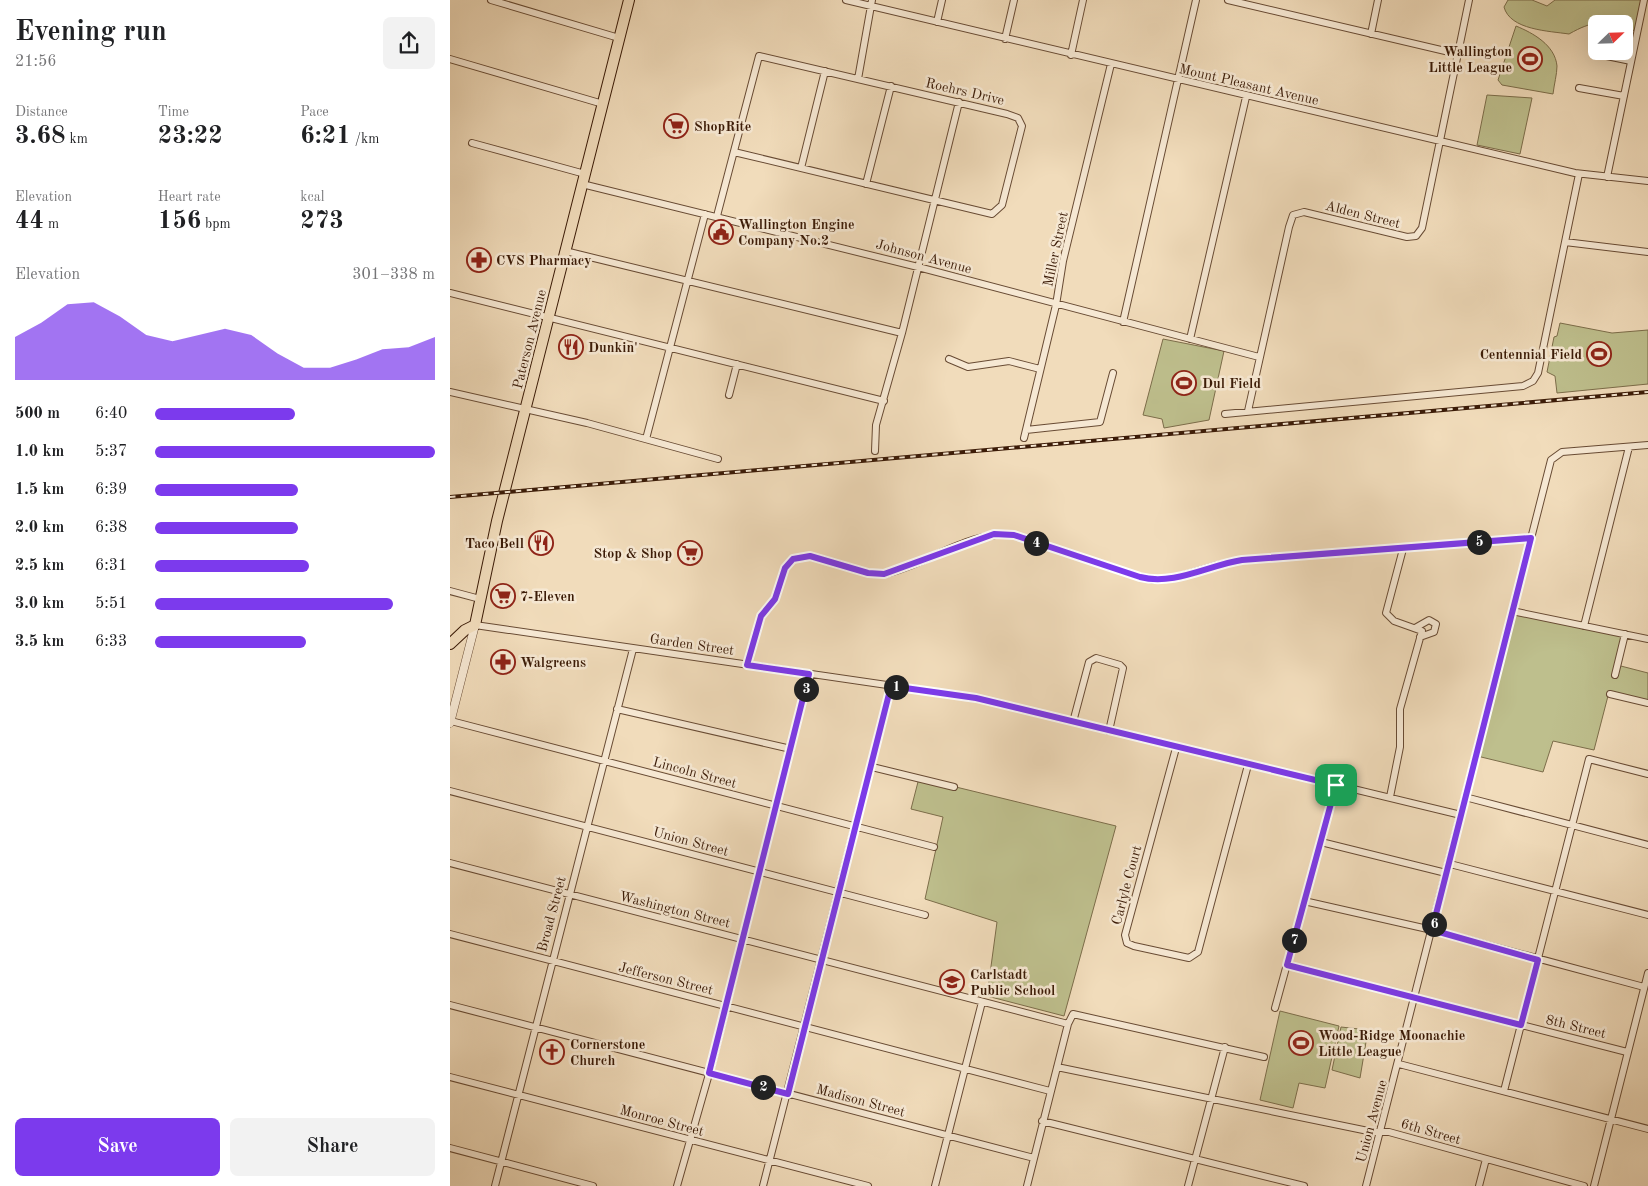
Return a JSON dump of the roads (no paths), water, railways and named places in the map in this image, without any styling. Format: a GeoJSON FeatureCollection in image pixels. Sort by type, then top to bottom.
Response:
{"type":"FeatureCollection","features":[{"type":"Feature","properties":{"kind":"main road","name":"Paterson Avenue"},"geometry":{"type":"LineString","coordinates":[[475,625],[497,522],[629,0]]}},
{"type":"Feature","properties":{"kind":"main road"},"geometry":{"type":"LineString","coordinates":[[450,644],[465,630],[475,625]]}},
{"type":"Feature","properties":{"kind":"street"},"geometry":{"type":"LineString","coordinates":[[491,0],[620,38]]}},
{"type":"Feature","properties":{"kind":"street","name":"Mount Pleasant Avenue"},"geometry":{"type":"LineString","coordinates":[[846,0],[872,3],[1005,39],[1579,174],[1648,181]]}},
{"type":"Feature","properties":{"kind":"street"},"geometry":{"type":"LineString","coordinates":[[937,22],[942,0]]}},
{"type":"Feature","properties":{"kind":"street"},"geometry":{"type":"LineString","coordinates":[[1005,39],[1014,0]]}},
{"type":"Feature","properties":{"kind":"street"},"geometry":{"type":"LineString","coordinates":[[1071,54],[1083,0]]}},
{"type":"Feature","properties":{"kind":"street"},"geometry":{"type":"LineString","coordinates":[[1123,322],[1196,0]]}},
{"type":"Feature","properties":{"kind":"street"},"geometry":{"type":"LineString","coordinates":[[1228,0],[1458,54]]}},
{"type":"Feature","properties":{"kind":"street"},"geometry":{"type":"LineString","coordinates":[[1371,34],[1378,0]]}},
{"type":"Feature","properties":{"kind":"street","name":"Alden Street"},"geometry":{"type":"LineString","coordinates":[[1248,411],[1293,215],[1304,212],[1407,238],[1416,236],[1422,228],[1469,0]]}},
{"type":"Feature","properties":{"kind":"street"},"geometry":{"type":"LineString","coordinates":[[1607,177],[1644,0]]}},
{"type":"Feature","properties":{"kind":"street"},"geometry":{"type":"LineString","coordinates":[[858,79],[872,3]]}},
{"type":"Feature","properties":{"kind":"street","name":"Roehrs Drive"},"geometry":{"type":"LineString","coordinates":[[717,217],[759,56],[1014,116],[1021,122],[1022,130],[1002,205],[997,212],[987,214],[734,152]]}},
{"type":"Feature","properties":{"kind":"street"},"geometry":{"type":"LineString","coordinates":[[450,59],[602,104]]}},
{"type":"Feature","properties":{"kind":"street"},"geometry":{"type":"LineString","coordinates":[[1626,60],[1631,61]]}},
{"type":"Feature","properties":{"kind":"street","name":"Miller Street"},"geometry":{"type":"LineString","coordinates":[[1024,438],[1056,305],[1063,261],[1111,64]]}},
{"type":"Feature","properties":{"kind":"street"},"geometry":{"type":"LineString","coordinates":[[801,168],[825,71]]}},
{"type":"Feature","properties":{"kind":"street"},"geometry":{"type":"LineString","coordinates":[[866,184],[891,86]]}},
{"type":"Feature","properties":{"kind":"street"},"geometry":{"type":"LineString","coordinates":[[1579,88],[1624,96]]}},
{"type":"Feature","properties":{"kind":"street"},"geometry":{"type":"LineString","coordinates":[[1190,339],[1246,97]]}},
{"type":"Feature","properties":{"kind":"street"},"geometry":{"type":"LineString","coordinates":[[875,451],[876,425],[902,333],[958,102]]}},
{"type":"Feature","properties":{"kind":"street"},"geometry":{"type":"LineString","coordinates":[[472,143],[585,174]]}},
{"type":"Feature","properties":{"kind":"street"},"geometry":{"type":"LineString","coordinates":[[1225,414],[1523,386],[1533,381],[1538,373],[1579,174]]}},
{"type":"Feature","properties":{"kind":"street","name":"Johnson Avenue"},"geometry":{"type":"LineString","coordinates":[[582,184],[918,267],[1056,305],[1259,357]]}},
{"type":"Feature","properties":{"kind":"street"},"geometry":{"type":"LineString","coordinates":[[646,439],[672,347],[705,214]]}},
{"type":"Feature","properties":{"kind":"street"},"geometry":{"type":"LineString","coordinates":[[1565,242],[1648,252]]}},
{"type":"Feature","properties":{"kind":"street"},"geometry":{"type":"LineString","coordinates":[[565,251],[902,333]]}},
{"type":"Feature","properties":{"kind":"street"},"geometry":{"type":"LineString","coordinates":[[450,293],[884,401]]}},
{"type":"Feature","properties":{"kind":"street"},"geometry":{"type":"LineString","coordinates":[[949,359],[968,367],[1009,361],[1040,369]]}},
{"type":"Feature","properties":{"kind":"street"},"geometry":{"type":"LineString","coordinates":[[729,395],[737,364]]}},
{"type":"Feature","properties":{"kind":"street"},"geometry":{"type":"LineString","coordinates":[[1026,430],[1100,422],[1113,373]]}},
{"type":"Feature","properties":{"kind":"street"},"geometry":{"type":"LineString","coordinates":[[450,392],[526,411],[587,422],[718,459]]}},
{"type":"Feature","properties":{"kind":"street"},"geometry":{"type":"LineString","coordinates":[[1584,626],[1628,447],[1648,445]]}},
{"type":"Feature","properties":{"kind":"street","name":"Union Avenue"},"geometry":{"type":"LineString","coordinates":[[1366,1186],[1399,1064],[1446,873],[1450,864],[1465,797],[1551,460],[1557,454],[1628,447]]}},
{"type":"Feature","properties":{"kind":"street"},"geometry":{"type":"LineString","coordinates":[[747,665],[761,616],[775,599],[785,568],[793,559],[804,556],[868,573],[884,574],[980,538],[1004,534],[1014,535],[1140,577],[1155,580],[1174,578],[1242,560],[1531,538]]}},
{"type":"Feature","properties":{"kind":"street"},"geometry":{"type":"LineString","coordinates":[[1390,797],[1400,747],[1400,709],[1422,630],[1394,621],[1386,614],[1403,549]]}},
{"type":"Feature","properties":{"kind":"street"},"geometry":{"type":"LineString","coordinates":[[450,591],[480,599]]}},
{"type":"Feature","properties":{"kind":"street"},"geometry":{"type":"LineString","coordinates":[[1512,611],[1648,639]]}},
{"type":"Feature","properties":{"kind":"street"},"geometry":{"type":"LineString","coordinates":[[1415,628],[1429,620],[1436,624],[1434,632],[1420,637]]}},
{"type":"Feature","properties":{"kind":"street"},"geometry":{"type":"LineString","coordinates":[[450,722],[475,625]]}},
{"type":"Feature","properties":{"kind":"street","name":"Garden Street"},"geometry":{"type":"LineString","coordinates":[[475,625],[976,698],[1176,748],[1461,815]]}},
{"type":"Feature","properties":{"kind":"street"},"geometry":{"type":"LineString","coordinates":[[1615,675],[1625,634]]}},
{"type":"Feature","properties":{"kind":"street","name":"Broad Street"},"geometry":{"type":"LineString","coordinates":[[495,1186],[551,962],[634,649]]}},
{"type":"Feature","properties":{"kind":"street"},"geometry":{"type":"LineString","coordinates":[[1072,722],[1090,662],[1096,658],[1120,665],[1123,668],[1109,731]]}},
{"type":"Feature","properties":{"kind":"street"},"geometry":{"type":"LineString","coordinates":[[677,1186],[709,1073],[778,806],[809,674]]}},
{"type":"Feature","properties":{"kind":"street"},"geometry":{"type":"LineString","coordinates":[[763,1186],[872,767],[891,686]]}},
{"type":"Feature","properties":{"kind":"street"},"geometry":{"type":"LineString","coordinates":[[1610,694],[1648,703]]}},
{"type":"Feature","properties":{"kind":"street"},"geometry":{"type":"LineString","coordinates":[[617,709],[791,749]]}},
{"type":"Feature","properties":{"kind":"street","name":"Lincoln Street"},"geometry":{"type":"LineString","coordinates":[[450,722],[606,760],[934,847]]}},
{"type":"Feature","properties":{"kind":"street","name":"Carlyle Court"},"geometry":{"type":"LineString","coordinates":[[1176,748],[1125,935],[1127,943],[1134,946],[1189,958],[1198,952],[1248,765]]}},
{"type":"Feature","properties":{"kind":"street"},"geometry":{"type":"LineString","coordinates":[[1504,1091],[1589,759],[1648,774]]}},
{"type":"Feature","properties":{"kind":"street"},"geometry":{"type":"LineString","coordinates":[[872,767],[954,787]]}},
{"type":"Feature","properties":{"kind":"street"},"geometry":{"type":"LineString","coordinates":[[1275,1008],[1336,785]]}},
{"type":"Feature","properties":{"kind":"street","name":"Union Street"},"geometry":{"type":"LineString","coordinates":[[450,791],[925,915]]}},
{"type":"Feature","properties":{"kind":"street"},"geometry":{"type":"LineString","coordinates":[[1465,797],[1648,845]]}},
{"type":"Feature","properties":{"kind":"street"},"geometry":{"type":"LineString","coordinates":[[1321,842],[1446,873]]}},
{"type":"Feature","properties":{"kind":"street","name":"Washington Street"},"geometry":{"type":"LineString","coordinates":[[450,863],[1068,1024]]}},
{"type":"Feature","properties":{"kind":"street"},"geometry":{"type":"LineString","coordinates":[[1450,864],[1648,915]]}},
{"type":"Feature","properties":{"kind":"street"},"geometry":{"type":"LineString","coordinates":[[1304,901],[1432,930],[1644,987]]}},
{"type":"Feature","properties":{"kind":"street","name":"Jefferson Street"},"geometry":{"type":"LineString","coordinates":[[450,934],[551,962],[1050,1091]]}},
{"type":"Feature","properties":{"kind":"street","name":"8th Street"},"geometry":{"type":"LineString","coordinates":[[1287,965],[1627,1052]]}},
{"type":"Feature","properties":{"kind":"street"},"geometry":{"type":"LineString","coordinates":[[1594,1186],[1648,973]]}},
{"type":"Feature","properties":{"kind":"street"},"geometry":{"type":"LineString","coordinates":[[934,1186],[982,1002]]}},
{"type":"Feature","properties":{"kind":"street","name":"Madison Street"},"geometry":{"type":"LineString","coordinates":[[450,1005],[1034,1158]]}},
{"type":"Feature","properties":{"kind":"street"},"geometry":{"type":"LineString","coordinates":[[1027,1186],[1050,1091],[1068,1024],[1073,1014],[1264,1057]]}},
{"type":"Feature","properties":{"kind":"street"},"geometry":{"type":"LineString","coordinates":[[1188,1186],[1225,1047]]}},
{"type":"Feature","properties":{"kind":"street"},"geometry":{"type":"LineString","coordinates":[[1399,1064],[1648,1129]]}},
{"type":"Feature","properties":{"kind":"street","name":"6th Street"},"geometry":{"type":"LineString","coordinates":[[1057,1067],[1211,1098],[1254,1109],[1389,1132],[1584,1186]]}},
{"type":"Feature","properties":{"kind":"street","name":"Monroe Street"},"geometry":{"type":"LineString","coordinates":[[450,1076],[868,1186]]}},
{"type":"Feature","properties":{"kind":"street"},"geometry":{"type":"LineString","coordinates":[[1042,1121],[1304,1186]]}},
{"type":"Feature","properties":{"kind":"street"},"geometry":{"type":"LineString","coordinates":[[450,1148],[593,1186]]}},
{"type":"Feature","properties":{"kind":"street"},"geometry":{"type":"LineString","coordinates":[[1479,1186],[1486,1159]]}},
{"type":"Feature","properties":{"kind":"railway"},"geometry":{"type":"LineString","coordinates":[[450,497],[1648,392]]}},
{"type":"Feature","properties":{"kind":"place","name":"Wallington Little League"},"geometry":{"type":"Point","coordinates":[1530,59]}},
{"type":"Feature","properties":{"kind":"place","name":"ShopRite"},"geometry":{"type":"Point","coordinates":[676,126]}},
{"type":"Feature","properties":{"kind":"place","name":"Wallington Engine Company No.2"},"geometry":{"type":"Point","coordinates":[721,232]}},
{"type":"Feature","properties":{"kind":"place","name":"CVS Pharmacy"},"geometry":{"type":"Point","coordinates":[479,260]}},
{"type":"Feature","properties":{"kind":"place","name":"Dunkin'"},"geometry":{"type":"Point","coordinates":[571,347]}},
{"type":"Feature","properties":{"kind":"place","name":"Centennial Field"},"geometry":{"type":"Point","coordinates":[1599,354]}},
{"type":"Feature","properties":{"kind":"place","name":"Dul Field"},"geometry":{"type":"Point","coordinates":[1184,383]}},
{"type":"Feature","properties":{"kind":"place","name":"Taco Bell"},"geometry":{"type":"Point","coordinates":[541,543]}},
{"type":"Feature","properties":{"kind":"place","name":"Stop & Shop"},"geometry":{"type":"Point","coordinates":[690,553]}},
{"type":"Feature","properties":{"kind":"place","name":"7-Eleven"},"geometry":{"type":"Point","coordinates":[503,596]}},
{"type":"Feature","properties":{"kind":"place","name":"Walgreens"},"geometry":{"type":"Point","coordinates":[503,662]}},
{"type":"Feature","properties":{"kind":"place","name":"Carlstadt Public School"},"geometry":{"type":"Point","coordinates":[952,982]}},
{"type":"Feature","properties":{"kind":"place","name":"Wood-Ridge Moonachie Little League"},"geometry":{"type":"Point","coordinates":[1301,1043]}},
{"type":"Feature","properties":{"kind":"place","name":"Cornerstone Church"},"geometry":{"type":"Point","coordinates":[552,1052]}}]}
